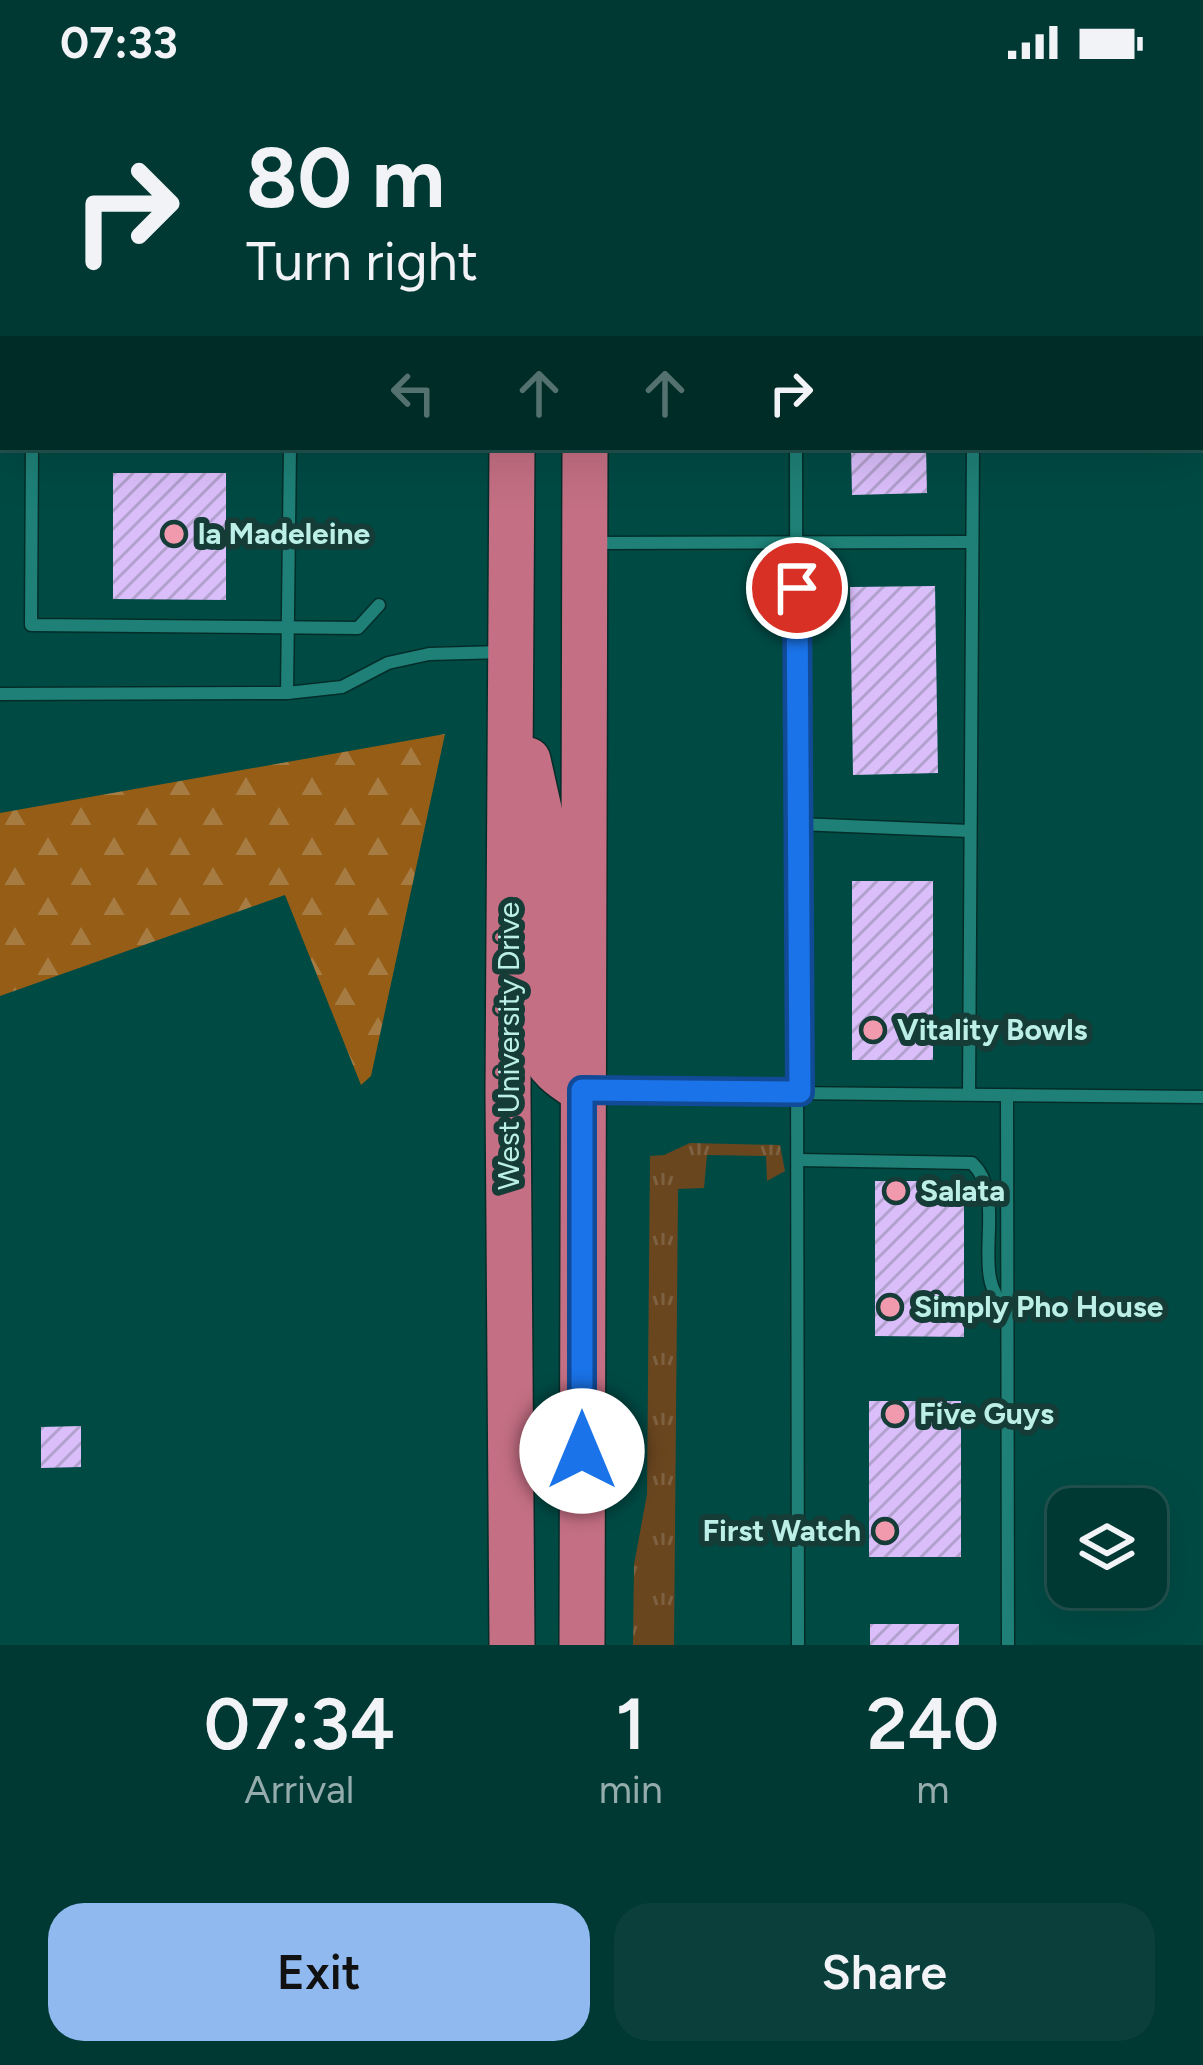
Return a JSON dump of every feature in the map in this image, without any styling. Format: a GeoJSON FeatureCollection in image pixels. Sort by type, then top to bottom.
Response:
{"type":"FeatureCollection","features":[{"type":"Feature","properties":{"kind":"highway","name":"West University Drive"},"geometry":{"type":"LineString","coordinates":[[512,450],[508,1092],[515,1636]]}},
{"type":"Feature","properties":{"kind":"highway"},"geometry":{"type":"LineString","coordinates":[[582,1645],[585,450]]}},
{"type":"Feature","properties":{"kind":"highway"},"geometry":{"type":"LineString","coordinates":[[511,666],[543,827],[540,1044],[551,1067],[582,1090]]}},
{"type":"Feature","properties":{"kind":"highway"},"geometry":{"type":"LineString","coordinates":[[508,1092],[582,1090]]}},
{"type":"Feature","properties":{"kind":"lane"},"geometry":{"type":"LineString","coordinates":[[32,450],[32,625],[358,628],[380,605]]}},
{"type":"Feature","properties":{"kind":"lane"},"geometry":{"type":"LineString","coordinates":[[287,693],[290,450]]}},
{"type":"Feature","properties":{"kind":"lane"},"geometry":{"type":"LineString","coordinates":[[796,450],[798,1645]]}},
{"type":"Feature","properties":{"kind":"lane"},"geometry":{"type":"LineString","coordinates":[[969,1094],[973,450]]}},
{"type":"Feature","properties":{"kind":"lane"},"geometry":{"type":"LineString","coordinates":[[584,543],[971,542]]}},
{"type":"Feature","properties":{"kind":"lane"},"geometry":{"type":"LineString","coordinates":[[0,694],[287,693],[342,687],[388,663],[429,654],[511,666]]}},
{"type":"Feature","properties":{"kind":"lane"},"geometry":{"type":"LineString","coordinates":[[798,824],[970,831]]}},
{"type":"Feature","properties":{"kind":"lane"},"geometry":{"type":"LineString","coordinates":[[582,1090],[1203,1097]]}},
{"type":"Feature","properties":{"kind":"lane"},"geometry":{"type":"LineString","coordinates":[[1007,1095],[1008,1645]]}},
{"type":"Feature","properties":{"kind":"lane"},"geometry":{"type":"LineString","coordinates":[[799,1160],[972,1163],[987,1189],[990,1280],[1008,1314]]}},
{"type":"Feature","properties":{"kind":"green space"},"geometry":{"type":"Polygon","coordinates":[[[445,734],[371,1076],[361,1085],[285,895],[0,996],[0,813],[445,734]]]}},
{"type":"Feature","properties":{"kind":"green space"},"geometry":{"type":"Polygon","coordinates":[[[690,1143],[780,1145],[785,1171],[767,1181],[766,1156],[707,1155],[704,1188],[678,1189],[674,1645],[633,1645],[634,1565],[647,1494],[650,1156],[690,1143]]]}},
{"type":"Feature","properties":{"kind":"building"},"geometry":{"type":"Polygon","coordinates":[[[851,450],[926,450],[927,493],[852,495],[851,450]]]}},
{"type":"Feature","properties":{"kind":"building"},"geometry":{"type":"Polygon","coordinates":[[[113,473],[226,473],[226,600],[113,599],[113,473]]]}},
{"type":"Feature","properties":{"kind":"building"},"geometry":{"type":"Polygon","coordinates":[[[935,586],[938,773],[853,775],[850,587],[935,586]]]}},
{"type":"Feature","properties":{"kind":"building"},"geometry":{"type":"Polygon","coordinates":[[[852,881],[933,881],[933,1060],[852,1060],[852,881]]]}},
{"type":"Feature","properties":{"kind":"building"},"geometry":{"type":"Polygon","coordinates":[[[875,1181],[964,1181],[964,1337],[875,1336],[875,1181]]]}},
{"type":"Feature","properties":{"kind":"building"},"geometry":{"type":"Polygon","coordinates":[[[869,1401],[961,1401],[961,1557],[869,1557],[869,1401]]]}},
{"type":"Feature","properties":{"kind":"building"},"geometry":{"type":"Polygon","coordinates":[[[81,1426],[81,1467],[41,1468],[41,1427],[81,1426]]]}},
{"type":"Feature","properties":{"kind":"building"},"geometry":{"type":"Polygon","coordinates":[[[870,1624],[959,1624],[959,1645],[870,1645],[870,1624]]]}},
{"type":"Feature","properties":{"kind":"place","name":"la Madeleine"},"geometry":{"type":"Point","coordinates":[174,534]}},
{"type":"Feature","properties":{"kind":"place","name":"Vitality Bowls"},"geometry":{"type":"Point","coordinates":[873,1030]}},
{"type":"Feature","properties":{"kind":"place","name":"Salata"},"geometry":{"type":"Point","coordinates":[896,1191]}},
{"type":"Feature","properties":{"kind":"place","name":"Simply Pho House"},"geometry":{"type":"Point","coordinates":[890,1307]}},
{"type":"Feature","properties":{"kind":"place","name":"Five Guys"},"geometry":{"type":"Point","coordinates":[895,1414]}},
{"type":"Feature","properties":{"kind":"place","name":"First Watch"},"geometry":{"type":"Point","coordinates":[885,1531]}},
{"type":"Feature","properties":{"kind":"route"},"geometry":{"type":"LineString","coordinates":[[582,1451],[582,1090],[800,1092],[797,588]]}}]}
